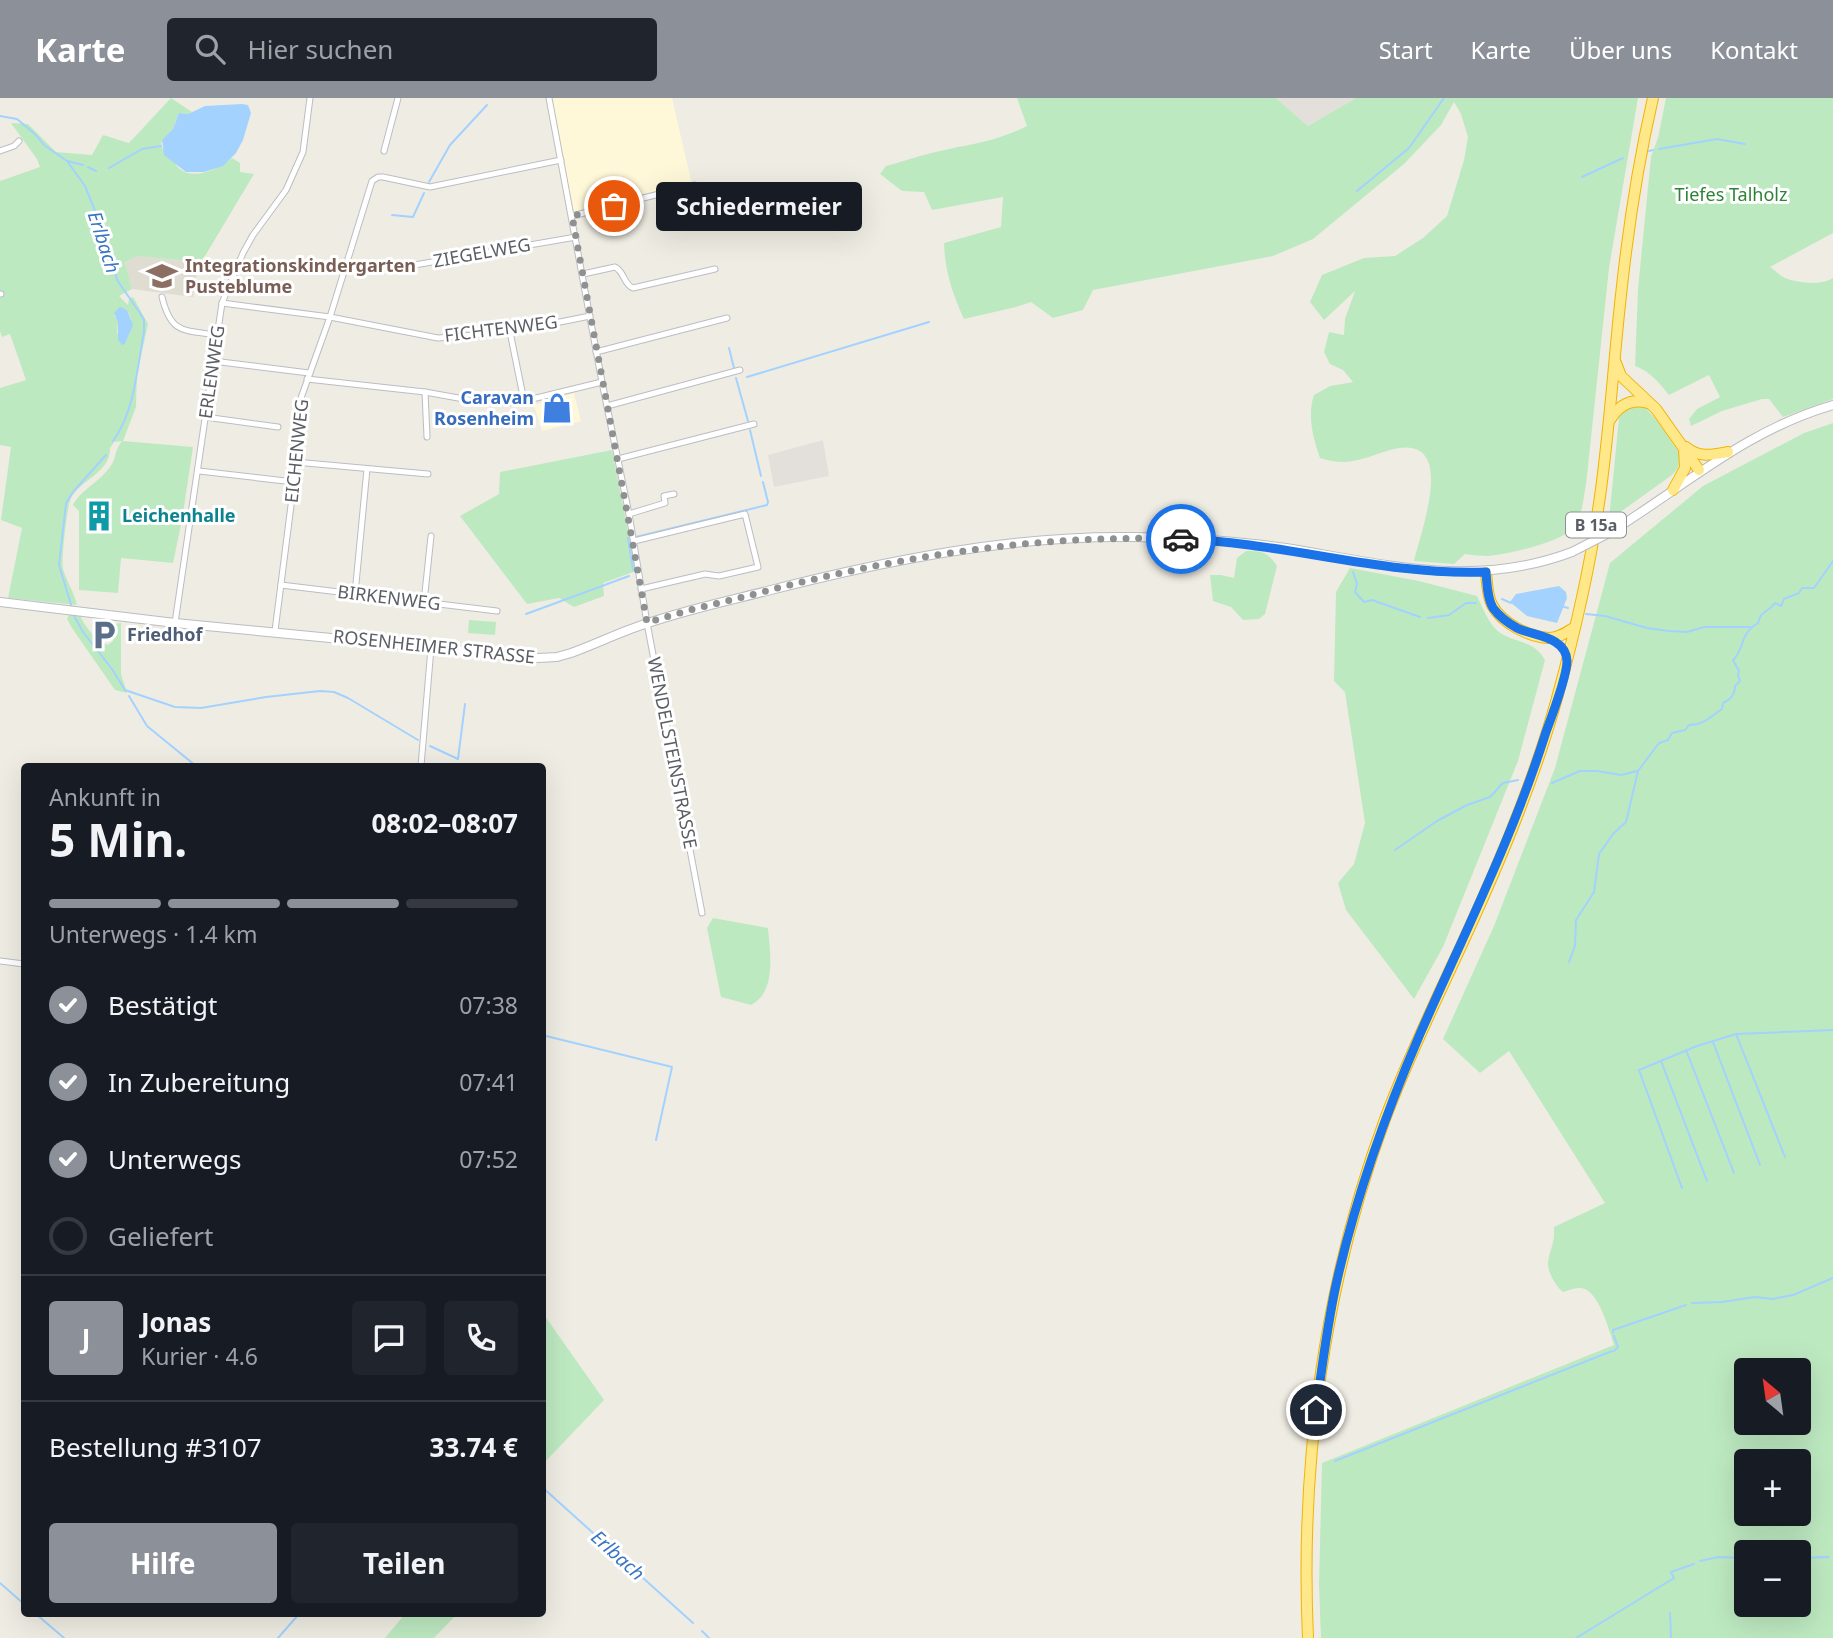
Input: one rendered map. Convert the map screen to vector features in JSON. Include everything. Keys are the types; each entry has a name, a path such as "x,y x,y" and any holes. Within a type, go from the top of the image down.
{"highway":[{"name":"B 15a","path":"1308,1638 1307,1515 1313,1435 1336,1285 1355,1212 1385,1119 1511,833 1557,701 1598,511 1634,190 1653,98"},
{"path":"1615,358 1626,382 1651,404 1683,445 1699,471"},
{"path":"1608,422 1617,410 1630,402 1637,400 1651,404"},
{"path":"1683,445 1697,454 1728,452"},
{"path":"1673,490 1685,468 1683,445"},
{"path":"1486,572 1489,598 1505,621 1519,629 1550,638 1563,651 1567,661"},
{"path":"1550,638 1563,635 1575,627"}],"street":[{"name":"ERLENWEG","path":"175,623 222,303 243,253 285,190 303,152 310,98"},
{"path":"384,151 398,98"},
{"name":"WENDELSTEINSTRASSE","path":"549,98 702,913"},
{"path":"0,151 19,141"},
{"name":"EICHENWEG","path":"275,631 294,482 301,398 330,317 372,181 378,177 430,187 561,160"},
{"path":"572,216 695,184"},
{"name":"ZIEGELWEG","path":"346,266 373,269 402,267 576,237"},
{"path":"583,274 615,267 619,269 628,286 633,288 715,269"},
{"path":"162,297 170,323 179,330 217,335"},
{"name":"FICHTENWEG","path":"222,303 330,317 438,338 510,332 590,316"},
{"path":"596,352 727,318"},
{"path":"510,332 524,401"},
{"path":"213,361 475,401 507,403 602,382"},
{"path":"607,406 740,370"},
{"path":"425,392 427,437"},
{"name":"ROSENHEIMER STRASSE","path":"0,602 175,623 538,658 557,657 647,623 812,579 940,554 1057,540 1130,537 1246,543 1383,566 1447,573 1486,572 1520,567 1572,552 1609,533 1728,452 1780,424 1833,405"},
{"path":"205,417 278,427"},
{"path":"618,459 754,424"},
{"path":"295,462 428,474"},
{"path":"355,594 367,468"},
{"path":"199,471 294,482"},
{"path":"629,514 665,503 664,496 674,494"},
{"path":"634,541 745,514 758,567 719,576 705,574 641,589"},
{"path":"424,602 431,536"},
{"name":"BIRKENWEG","path":"281,585 497,611"},
{"path":"421,763 431,648"},
{"path":"0,961 21,964"}],"shaded area":[{"path":"549,98 672,98 692,185 572,216"},
{"path":"1276,98 1356,98 1308,126"},
{"name":"Integrationskindergarten Pusteblume","path":"137,256 199,262 193,297 132,289 125,262"},
{"path":"574,393 581,421 542,431 534,405"},
{"path":"823,440 829,476 774,487 768,455"}],"green space":[{"path":"171,98 192,112 179,113 173,129 161,143 179,168 193,174 200,173 221,166 232,158 240,163 240,172 254,174 199,262 137,256 125,262 132,289 119,296 128,305 129,299 133,297 148,324 137,374 136,407 123,441 193,447 173,563 121,558 118,593 79,590 79,511 73,505 109,469 122,441 114,442 106,463 75,492 69,503 63,569 77,605 8,598 22,528 1,520 11,447 0,445 0,388 26,380 10,334 2,337 0,331 0,181 40,167 11,123 28,124 56,152 92,155 103,135 129,143","holes":["126,309 131,326 125,344 117,333 118,322 114,315"]},
{"path":"1017,98 1276,98 1308,126 1356,98 1638,98 1609,268 1586,485 1581,512 1574,527 1568,533 1547,543 1507,553 1487,556 1465,554 1454,564 1414,561 1431,485 1430,467 1423,454 1409,448 1387,451 1354,461 1338,462 1320,458 1315,443 1311,418 1314,395 1330,386 1353,382 1343,370 1330,364 1324,352 1329,332 1344,335 1345,319 1355,291 1324,320 1310,302 1322,275 1364,258 1395,256 1423,238 1447,216 1468,137 1454,102 1441,125 1404,164 1313,239 1273,256 1093,290 1083,310 1053,318 1031,302 964,319 950,282 944,243 1001,227 1003,197 932,210 924,192 902,191 880,174 886,166 1007,135 1027,126"},
{"name":"Tiefes Talholz","path":"1666,98 1833,98 1833,233 1770,267 1783,277 1796,281 1816,283 1833,278 1833,399 1783,417 1769,399 1762,399 1722,411 1691,426 1689,419 1697,409 1720,397 1709,375 1669,395 1650,374 1635,366 1638,289 1651,157 1658,138"},
{"path":"1644,406 1657,421 1680,454 1678,468 1609,520 1619,418 1625,409"},
{"path":"1833,423 1833,1638 1321,1638 1319,1585 1322,1463 1614,1345 1603,1314 1590,1293 1579,1288 1563,1292 1552,1278 1548,1266 1554,1227 1605,1203 1509,1051 1480,1073 1443,1039 1494,926 1555,768 1610,563 1703,486 1804,433"},
{"path":"612,450 636,571 603,583 604,596 574,607 559,598 527,604 460,516 499,494 500,472"},
{"path":"1246,551 1264,553 1277,566 1265,614 1259,619 1243,620 1231,607 1213,601 1210,575 1234,578 1237,558"},
{"path":"1350,568 1419,581 1477,596 1487,617 1498,631 1536,649 1545,660 1518,761 1443,947 1414,999 1346,910 1338,883 1354,864 1365,823 1345,692 1334,681 1336,592"},
{"path":"69,615 80,615 91,633 108,645 113,641 114,624 121,623 121,674 127,693 115,690 72,628 67,619"},
{"path":"469,620 496,622 495,635 468,633"},
{"path":"713,918 768,928 768,981 765,991 751,1005 721,997 707,928"},
{"path":"546,1318 604,1400 546,1461"},
{"path":"402,1617 454,1617 434,1638 385,1638"}],"water":[{"path":"248,105 251,113 243,140 236,153 223,166 204,172 186,172 164,155 162,140 173,129 179,113 188,114 205,106"},
{"path":"120,307 127,310 133,325 125,344 122,345 118,340 118,323 114,313"},
{"path":"1559,586 1566,592 1567,598 1557,623 1527,616 1510,602 1516,594"}],"waterway":[{"path":"1357,191 1409,148 1444,98"},
{"path":"429,182 450,145 487,105"},
{"name":"Erlbach","path":"0,116 17,119 44,145 67,161 85,186 109,245 117,280 144,320 131,403 113,441"},
{"path":"1659,149 1717,139 1745,144"},
{"path":"109,168 142,149 161,146"},
{"path":"1649,151 1653,150"},
{"path":"1582,177 1623,158"},
{"path":"67,161 83,165"},
{"path":"88,167 96,171"},
{"path":"392,215 413,217 424,193"},
{"path":"747,377 929,322"},
{"path":"729,348 734,368"},
{"path":"736,378 748,421"},
{"path":"750,430 761,476"},
{"name":"Erlbach","path":"72,608 59,565 66,503 106,455"},
{"path":"636,537 767,505 763,482"},
{"path":"628,538 633,570"},
{"path":"1569,962 1575,946 1576,920 1594,892 1599,854 1613,834 1626,822 1638,771 1659,743 1668,740 1672,733 1703,722 1722,709 1723,703 1732,696 1740,681 1739,671 1733,660 1748,632 1775,603 1781,606 1784,599 1799,593 1802,588 1814,588 1833,561"},
{"path":"1353,572 1357,584 1355,592 1364,602 1372,600 1420,617"},
{"path":"526,614 629,576"},
{"path":"1502,599 1511,603"},
{"path":"1428,618 1449,615 1466,603 1476,603"},
{"path":"1561,606 1568,608"},
{"path":"73,614 125,690 175,707 201,708 266,697 334,692 418,740"},
{"path":"1586,614 1669,631 1687,632 1704,627 1750,627"},
{"name":"Erlbach","path":"129,696 147,726 192,763"},
{"path":"430,746 458,759 465,704"},
{"path":"1552,783 1580,771 1621,775 1637,771"},
{"path":"1395,850 1437,821 1467,805 1490,797 1503,783 1518,780"},
{"path":"1682,1188 1639,1070 1697,1046 1736,1034 1833,1030"},
{"path":"1736,1034 1785,1157"},
{"path":"546,1036 672,1067 656,1140"},
{"path":"1713,1042 1760,1165"},
{"path":"1686,1050 1734,1173"},
{"path":"1661,1061 1707,1181"},
{"path":"1692,1303 1755,1297 1772,1299 1793,1295 1833,1278"},
{"path":"1613,1333 1613,1330 1686,1305"},
{"path":"1614,1336 1618,1347 1614,1351"},
{"path":"1335,1461 1612,1351"},
{"name":"Erlbach","path":"546,1491 693,1623"},
{"path":"1700,1561 1718,1557 1734,1558"},
{"path":"1811,1558 1829,1557"},
{"path":"1576,1638 1674,1578 1671,1572 1694,1564"},
{"path":"0,1583 21,1601"},
{"path":"1670,1613 1671,1638"},
{"path":"40,1617 64,1638"},
{"path":"278,1638 296,1617"},
{"name":"Erlbach","path":"702,1631 709,1638"}],"way so far":[{"path":"614,206 572,216 647,623 812,579 940,554 1074,538 1181,539"}],"place":[{"name":"Schiedermeier","path":"614,206"},
{"name":"Integrationskindergarten Pusteblume","path":"162,276"},
{"name":"Caravan Rosenheim","path":"557,408"},
{"name":"Leichenhalle","path":"99,516"},
{"name":"Friedhof","path":"104,635"}],"route":[{"path":"1181,539 1246,543 1383,566 1447,573 1486,572 1489,598 1505,621 1519,629 1550,638 1563,651 1567,661 1557,701 1511,833 1419,1036 1385,1119 1355,1212 1336,1285 1316,1410"}]}
